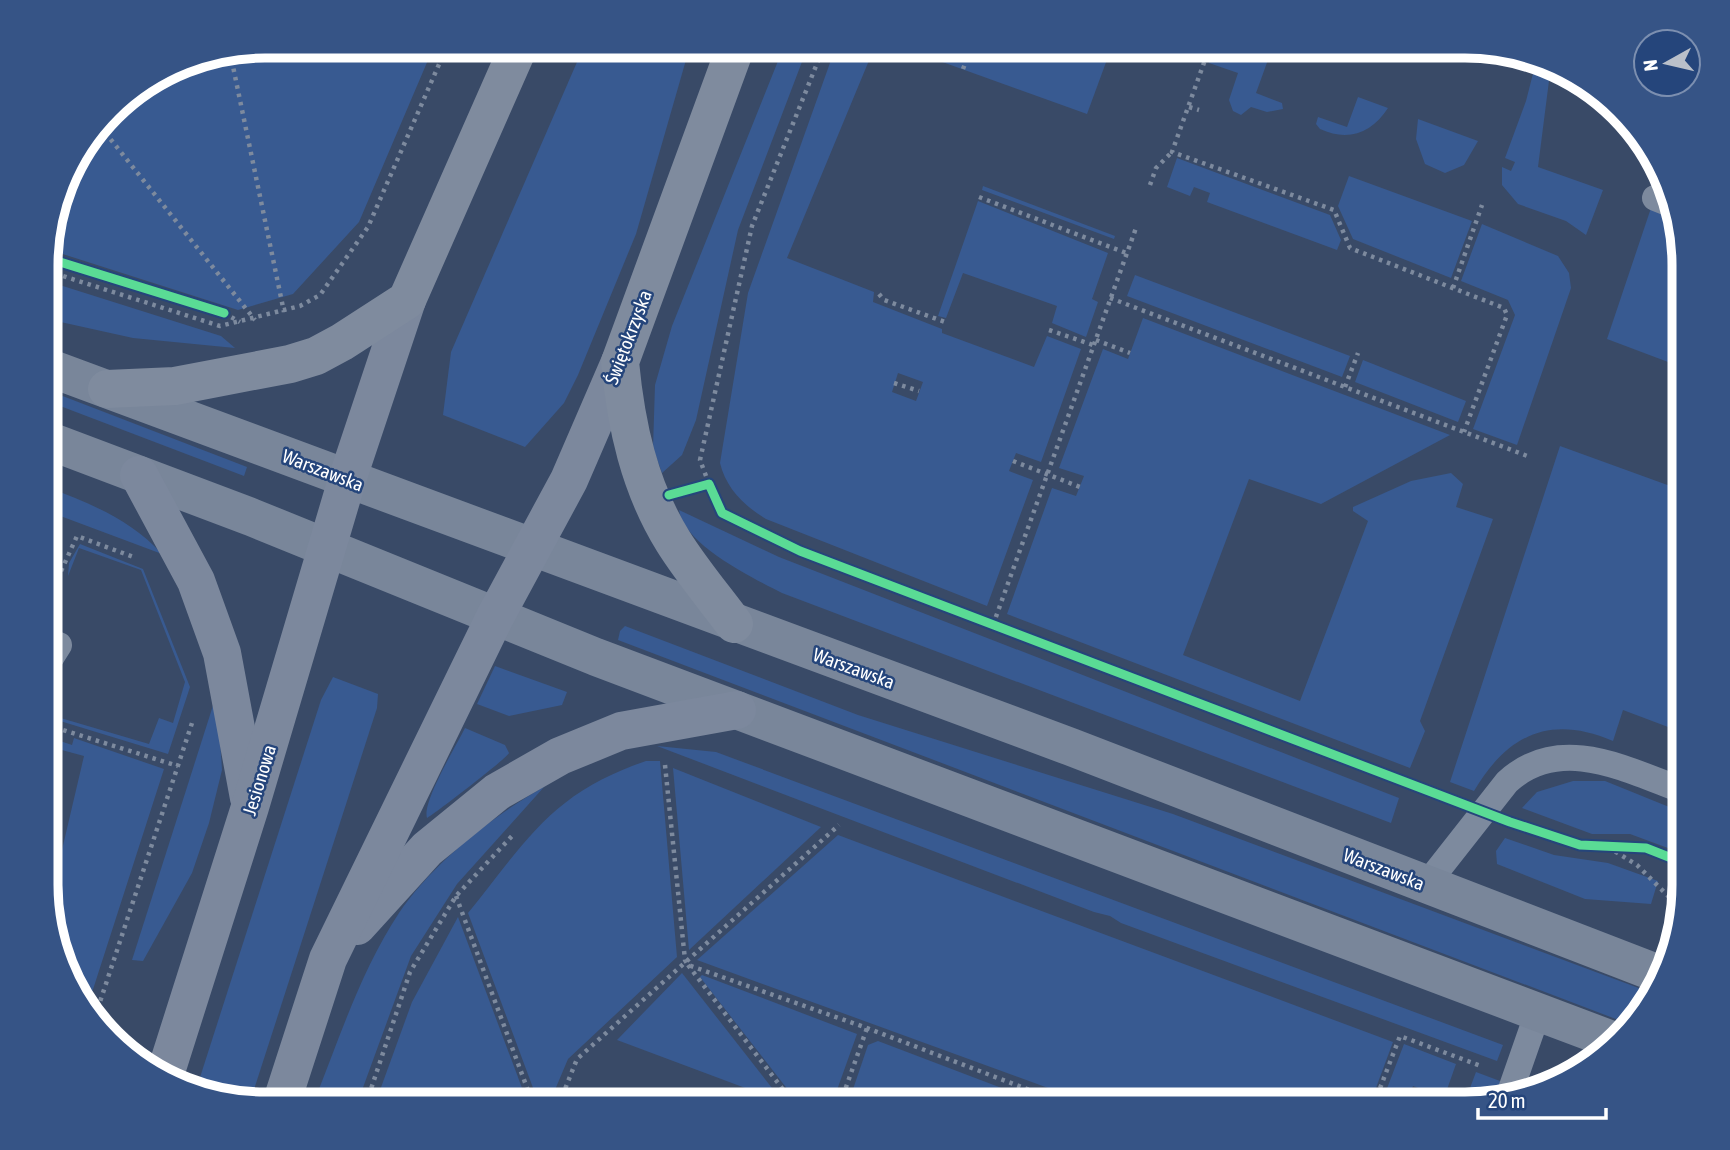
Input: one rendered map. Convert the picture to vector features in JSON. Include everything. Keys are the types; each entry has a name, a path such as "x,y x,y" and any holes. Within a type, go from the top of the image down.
{"highway":[{"path":"107,389 175,386 290,364 316,356 342,342 407,300 514,58"},
{"name":"Świętokrzyska","path":"620,362 732,58"},
{"path":"620,362 625,414 647,487 673,541 734,624"}],"main road":[{"path":"347,480 407,300"},
{"name":"Świętokrzyska","path":"495,617 569,480 620,362"},
{"name":"Warszawska","path":"58,371 1071,747 1653,972"},
{"path":"58,444 737,710 1605,1038"},
{"path":"139,475 196,581 222,653 250,807"},
{"name":"Jesionowa","path":"167,1068 250,807 347,480"},
{"path":"285,1092 328,959 495,617"},
{"path":"328,959 427,849 497,792 560,756 621,731 737,710"}],"lane":[{"path":"1426,885 1507,782 1520,770 1537,762 1575,756 1610,764 1672,787"},
{"path":"1512,1087 1538,1012"}],"path":[{"path":"58,274 220,326 284,312 320,295 368,227 442,58"},
{"path":"709,484 700,460 752,226 819,58"},
{"path":"963,69 967,58"},
{"path":"1150,185 1156,168 1172,152 1206,58"},
{"path":"232,61 284,312"},
{"path":"1189,107 1199,110"},
{"path":"105,133 254,320"},
{"path":"1172,152 1334,210 1350,248 1504,308 1507,315 1464,432"},
{"path":"979,197 1126,253"},
{"path":"1453,288 1482,205"},
{"path":"993,625 1136,228"},
{"path":"879,294 884,300 945,322"},
{"path":"1110,298 1530,457"},
{"path":"211,309 240,323"},
{"path":"1049,330 1130,353"},
{"path":"1345,387 1358,353"},
{"path":"894,383 919,391"},
{"path":"1013,461 1080,487"},
{"path":"58,578 77,536 142,559"},
{"path":"98,1007 193,719"},
{"path":"58,728 178,766"},
{"path":"664,757 686,962 784,1092"},
{"path":"564,1092 577,1059 839,825"},
{"path":"370,1092 410,972 456,896 518,830"},
{"path":"1608,848 1633,848"},
{"path":"1608,848 1637,865 1672,900"},
{"path":"456,896 529,1092"},
{"path":"686,962 1035,1092"},
{"path":"844,1092 867,1028"},
{"path":"1379,1092 1400,1035 1511,1087"}],"shaded area":[{"path":"265,58 429,58 359,222 293,294 238,310 59,253 65,211 73,185 85,161 109,128 128,109 161,85 185,73 224,62"},
{"path":"579,58 687,58 636,234 578,375 564,403 525,447 443,415 451,352"},
{"path":"779,58 803,58 738,230 696,420 682,455 662,473 653,448 655,385 672,326"},
{"path":"832,58 870,58 787,258 874,292 873,302 942,329 942,333 1034,367 1047,336 1081,349 1041,462 1016,453 1009,471 1033,480 987,606 766,519 743,502 731,488 720,463 748,293","holes":["898,373 923,382 916,401 892,392"]},
{"path":"931,58 1108,58 1087,114"},
{"path":"1211,58 1269,58 1256,93 1282,103 1283,109 1267,112 1251,107 1241,115 1233,111 1229,100 1238,73 1209,63"},
{"path":"1534,70 1550,75 1538,167 1603,190 1586,235 1566,221 1518,204 1502,185 1502,167 1511,171 1515,162 1505,158 1526,101"},
{"path":"1358,97 1388,108 1375,124 1350,135 1330,133 1316,124 1318,117 1347,127"},
{"path":"1418,119 1478,141 1464,165 1445,173 1425,164 1416,139"},
{"path":"1177,158 1330,215 1341,240 1337,250 1207,202 1210,193 1194,187 1190,196 1167,187"},
{"path":"1349,176 1472,221 1451,278 1353,239 1338,206"},
{"path":"983,186 1115,236 1114,239 982,190"},
{"path":"1661,197 1672,251 1672,363 1607,339 1651,208"},
{"path":"978,201 1108,253 1092,299 1098,302 1086,337 1052,323 1057,306 963,273 946,318 938,316"},
{"path":"1482,224 1558,256 1569,273 1571,288 1517,445 1473,429 1515,315 1508,300 1461,281"},
{"path":"1135,275 1350,356 1342,377 1127,296"},
{"path":"58,284 221,336 235,348 133,338 58,321"},
{"path":"1143,318 1450,435 1321,504 1249,479 1183,655 1300,701 1368,521 1353,511 1353,507 1411,481 1451,473 1463,484 1456,507 1493,519 1420,721 1425,731 1410,768 1007,614 1052,488 1076,496 1084,476 1059,468 1103,349 1128,359"},
{"path":"1363,360 1466,401 1458,422 1355,382"},
{"path":"58,394 247,467 244,476 58,405"},
{"path":"1560,446 1672,487 1672,728 1623,710 1613,741 1590,733 1550,730 1516,743 1487,772 1474,791 1450,782"},
{"path":"58,491 94,506 123,522 162,554 58,515"},
{"path":"679,510 779,557 1399,798 1391,823 782,593 706,548 693,536"},
{"path":"80,544 143,569 190,687 168,754 58,720 58,717 149,744 159,718 173,723 185,682 141,570 79,548 68,576 69,563"},
{"path":"625,626 858,715 1173,814 1643,990 1622,1021 618,640 620,631"},
{"path":"495,666 567,692 562,705 509,716 477,704"},
{"path":"333,677 378,694 377,708 253,1091 211,1085 199,1081 321,700"},
{"path":"217,693 222,770 209,823 192,873 143,961 132,960"},
{"path":"465,728 505,745 509,753 427,818 434,787"},
{"path":"58,734 61,735 60,741 72,745 74,738 164,769 91,997 73,965 65,939 58,885 58,867 84,756 58,749"},
{"path":"657,746 716,752 1503,1045 1497,1061 1121,923 1110,916"},
{"path":"646,761 660,761 677,957 568,1059 554,1092 535,1092 468,913 526,840 552,814 574,796 614,774"},
{"path":"673,768 821,827 689,950"},
{"path":"1573,781 1605,781 1672,808 1672,850 1630,834 1592,834 1522,808 1537,792"},
{"path":"544,787 457,884 411,956 361,1092 318,1092 362,982 399,913 428,877 464,842"},
{"path":"838,835 1393,1042 1374,1092 1059,1092 697,960"},
{"path":"1505,838 1554,855 1608,863 1658,881 1651,904 1585,899 1497,864 1496,851"},
{"path":"458,917 524,1092 379,1092 412,1002"},
{"path":"682,973 775,1092 756,1092 617,1040"},
{"path":"702,975 857,1034 836,1092 790,1092 700,977"},
{"path":"878,1041 1012,1092 852,1092 868,1045"},
{"path":"1404,1044 1456,1064 1446,1092 1428,1092 1413,1086 1411,1092 1386,1092"},
{"path":"1476,1072 1508,1084 1506,1088 1468,1092"}],"cycle path":[{"path":"58,261 224,313"},
{"path":"669,495 709,484 722,513 800,551 1510,822 1580,845 1646,848 1672,858"}]}
